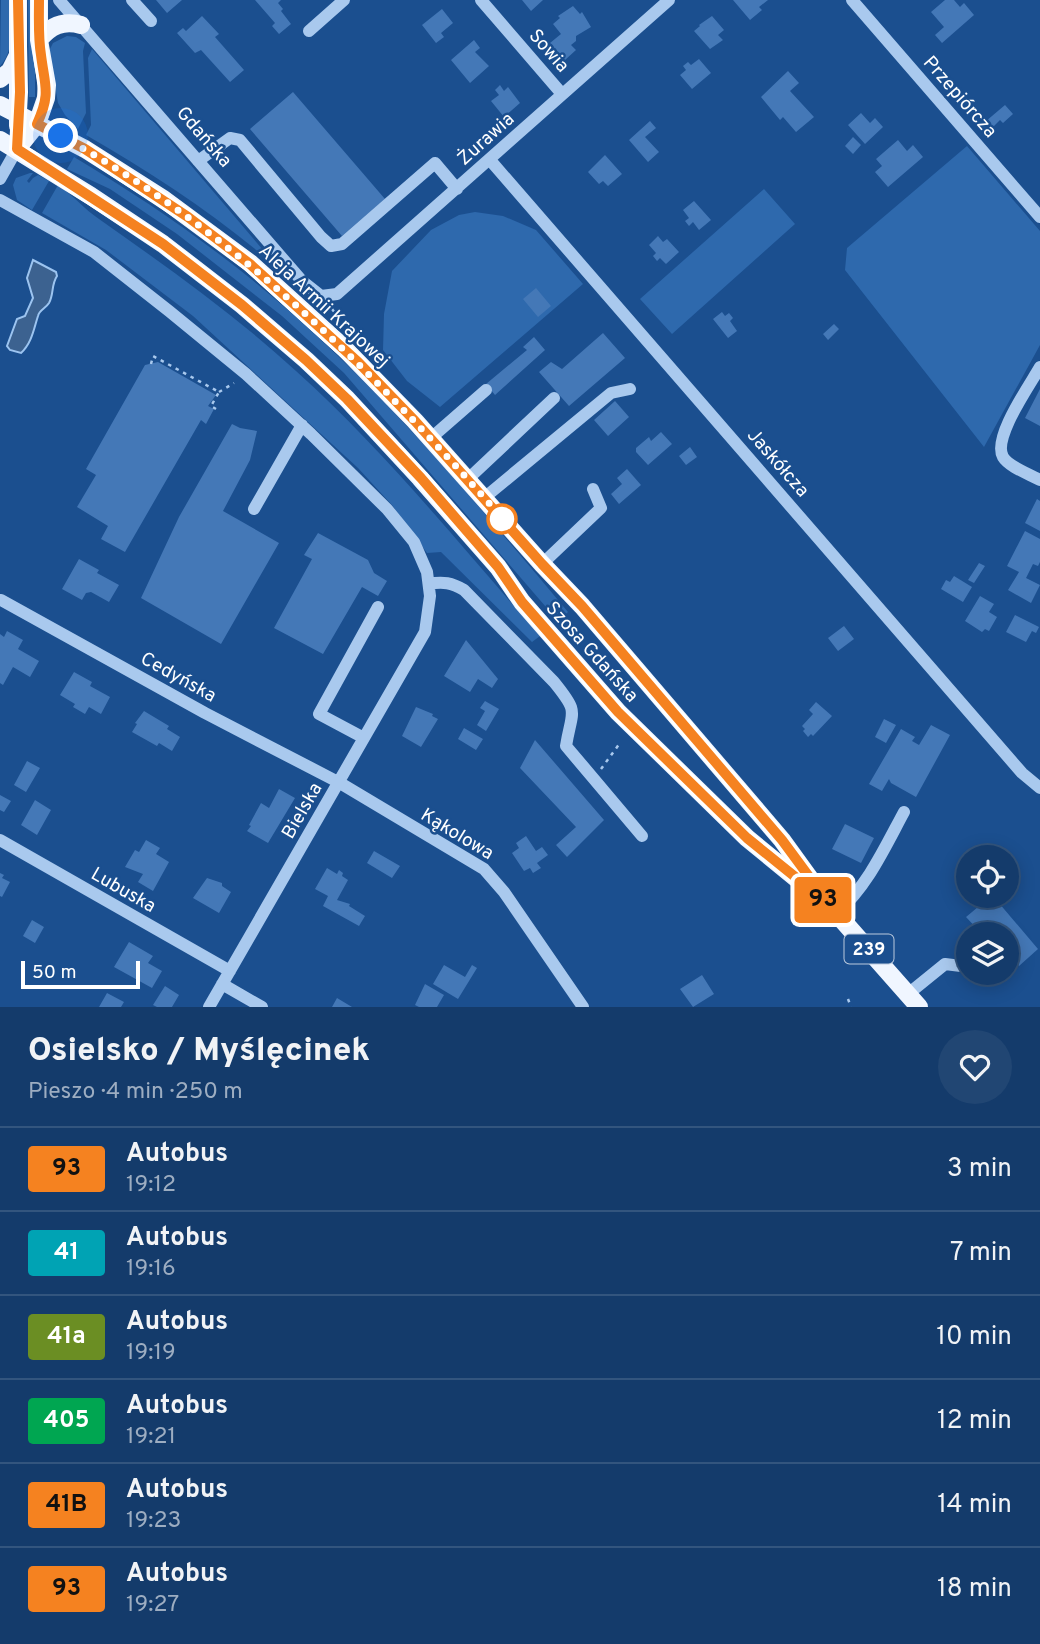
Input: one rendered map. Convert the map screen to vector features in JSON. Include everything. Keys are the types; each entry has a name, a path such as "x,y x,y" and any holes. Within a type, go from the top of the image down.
{"main road":[{"path":"17,149 20,52 18,0"},
{"path":"17,149 37,124 44,108 47,90 39,40 38,0"},
{"path":"39,40 58,24 81,25"},
{"path":"0,79 10,71 20,52"},
{"name":"Aleja Armii Krajowej","path":"0,106 85,149 137,181 250,264 353,358 431,438 515,534"},
{"name":"239","path":"0,140 17,149"},
{"name":"Szosa Gdańska","path":"17,149 163,244 275,332 347,399 421,478 490,558 522,602 634,728 761,851 833,909"},
{"name":"Szosa Gdańska","path":"515,534 582,606 774,830 833,909 913,1001"}],"street":[{"name":"Gdańska","path":"60,0 302,281 321,296"},
{"path":"132,0 151,21"},
{"path":"309,31 344,0"},
{"name":"Sowia","path":"481,0 562,94"},
{"name":"Żurawia","path":"321,296 337,294 669,0"},
{"name":"Przepiórcza","path":"852,0 1040,217"},
{"path":"198,161 230,138 240,140 331,246 342,244 435,163 457,189"},
{"path":"0,179 17,149"},
{"name":"Jaskółcza","path":"490,160 1022,773 1040,788"},
{"path":"0,200 94,252 246,374 387,509 405,530 422,557 429,584 453,583 464,590 566,697 574,717 566,746 642,836"},
{"path":"1040,367 1006,427 999,449 1004,459 1040,480"},
{"path":"484,498 611,393 630,389"},
{"path":"431,438 486,390"},
{"path":"468,479 554,398"},
{"path":"254,509 302,425"},
{"path":"542,564 601,508 593,489"},
{"name":"Bielska","path":"209,1007 425,632 429,584"},
{"name":"Cedyńska","path":"1,600 340,783"},
{"path":"364,738 319,714 378,607"},
{"name":"Kąkolowa","path":"340,783 484,869 495,879 583,1007"},
{"path":"833,909 856,896 871,875 904,812"},
{"name":"Lubuska","path":"0,841 230,971"},
{"path":"913,1001 946,964 956,965"},
{"path":"222,984 262,1007"}],"path":[{"path":"152,363 153,356 219,392"},
{"path":"216,409 211,406 219,392 238,380"},
{"path":"593,778 620,743"},
{"path":"848,999 851,1007"}],"shaded area":[{"path":"1,0 9,0 11,34 8,51 0,66"},
{"path":"28,0 35,0 35,97 29,97"},
{"path":"67,36 76,37 85,43 83,51 86,113 78,129 58,103 49,51 53,43"},
{"path":"92,49 263,250 266,258 179,193 86,135 91,125 88,58"},
{"path":"967,146 1040,231 1040,345 984,447 845,270 847,248"},
{"path":"74,157 211,248 307,327 368,385 427,448 568,612 558,621 344,373 282,316 177,234 110,189 67,169"},
{"path":"33,173 27,181 29,183 38,175 49,181 32,210 17,200 13,185 16,178"},
{"path":"58,185 273,350 329,402 422,500 540,636 532,642 441,552 427,553 392,505 358,468 193,316 106,250 42,213"},
{"path":"764,189 795,224 672,334 640,299"},
{"path":"475,212 503,216 536,230 583,284 440,407 407,381 383,350 384,314 392,271 431,230 459,215"},
{"path":"33,260 56,272 57,276 49,303 39,314 30,340 21,353 10,350 7,346 17,319 25,316 33,298 27,278"}],"building":[{"path":"156,0 182,0 167,13"},
{"path":"255,0 281,0 278,3 283,9 281,11 291,24 279,34 272,26 275,23"},
{"path":"522,0 543,0 531,11"},
{"path":"733,0 768,0 759,7 762,10 750,20"},
{"path":"945,0 954,0 960,7 964,3 974,15 942,43 935,35 944,27 931,12"},
{"path":"573,6 580,14 582,12 591,27 576,36 576,41 571,45 576,50 565,60 550,43 561,34 553,24 560,18 558,16"},
{"path":"442,9 453,23 441,33 444,37 436,43 422,25"},
{"path":"202,16 219,34 215,37 244,70 230,82 201,50 195,53 177,33 183,28 186,31"},
{"path":"712,16 724,30 718,35 723,40 710,49 694,31"},
{"path":"474,40 480,48 475,52 489,66 470,83 451,60"},
{"path":"699,59 711,73 692,89 680,75 686,70 683,66 688,62 691,65"},
{"path":"788,71 799,83 790,91 814,117 796,132 783,117 780,120 761,97"},
{"path":"500,85 504,91 508,87 520,103 504,117 491,101 499,95 495,90"},
{"path":"293,92 385,199 342,236 250,129"},
{"path":"1005,105 1013,114 1003,123 1000,120 987,136 979,127"},
{"path":"861,113 870,123 875,118 883,127 865,144 848,125"},
{"path":"650,121 656,128 645,137 659,152 648,162 629,140"},
{"path":"853,137 861,145 853,154 845,146"},
{"path":"898,140 907,151 913,145 923,157 888,187 875,172 882,166 876,159"},
{"path":"605,155 622,174 608,186 603,181 599,184 588,172"},
{"path":"694,201 711,220 699,230 693,222 689,226 685,221 689,218 683,210"},
{"path":"658,236 663,242 667,239 679,252 666,264 660,258 657,261 653,256 656,253 649,245"},
{"path":"536,288 551,306 538,317 523,299"},
{"path":"722,312 725,316 729,313 733,318 730,321 737,331 728,338 713,319"},
{"path":"834,324 839,329 828,340 823,334"},
{"path":"603,333 625,358 569,406 539,372 551,362 562,369"},
{"path":"534,337 545,350 495,395 486,384 527,350 523,347"},
{"path":"158,362 216,395 208,406 214,409 206,424 201,420 125,552 101,539 108,526 77,507 96,475 86,469 145,365"},
{"path":"1040,389 1040,426 1025,418"},
{"path":"615,401 629,417 608,436 594,420"},
{"path":"232,424 257,431 250,460 223,511 279,543 221,644 141,598 179,517"},
{"path":"661,432 672,444 648,465 636,452 636,448 649,437 651,441"},
{"path":"690,447 697,457 686,465 679,456"},
{"path":"627,469 641,485 619,504 611,494 622,484 617,478"},
{"path":"1037,499 1040,501 1040,531 1025,523"},
{"path":"1025,531 1040,539 1040,562 1038,566 1033,564 1026,578 1040,585 1031,603 1008,590 1019,572 1007,566"},
{"path":"318,533 368,560 374,573 387,581 378,596 362,587 323,654 274,628 312,559 304,555"},
{"path":"79,559 119,585 109,602 91,592 86,593 82,600 62,589"},
{"path":"979,563 985,566 974,583 968,580"},
{"path":"954,576 972,587 963,602 941,589 946,580 950,582"},
{"path":"980,596 994,604 989,612 997,617 989,631 985,629 982,632 965,621"},
{"path":"1015,615 1039,627 1036,633 1032,631 1026,642 1006,632"},
{"path":"844,626 854,639 838,651 828,638"},
{"path":"7,631 23,640 18,649 39,661 30,677 13,667 3,685 0,683 0,634 4,637"},
{"path":"466,640 498,679 492,688 478,679 470,692 444,676"},
{"path":"74,672 92,682 90,686 110,697 101,714 89,707 85,714 60,695"},
{"path":"485,701 499,709 486,731 477,725 485,711 480,708"},
{"path":"816,702 832,716 813,736 811,734 808,737 802,726 813,714 809,710"},
{"path":"416,707 438,719 421,747 402,736"},
{"path":"144,711 169,726 167,729 180,737 172,751 132,732"},
{"path":"884,719 896,725 886,743 875,737"},
{"path":"931,725 950,735 916,797 891,783 889,779 882,791 869,784 901,729 915,737 912,741 919,745"},
{"path":"464,728 483,739 476,750 458,739"},
{"path":"535,740 604,820 567,857 556,845 576,827 520,768"},
{"path":"27,761 40,768 26,792 14,785"},
{"path":"279,789 295,798 268,843 247,831 261,803 269,808"},
{"path":"0,795 11,801 4,812 0,810"},
{"path":"35,800 51,810 37,835 21,825"},
{"path":"845,824 874,838 861,863 832,849"},
{"path":"526,836 536,851 542,847 548,855 537,863 541,868 533,873 530,868 524,871 512,853 519,848 516,843"},
{"path":"146,840 160,848 156,854 169,862 153,891 138,882 143,874 125,867 135,850 139,852"},
{"path":"374,851 400,866 392,878 367,863"},
{"path":"327,868 337,874 339,870 348,880 337,900 350,904 349,906 365,916 359,926 323,906 328,896 315,889"},
{"path":"0,873 4,875 2,878 10,882 2,897 0,896"},
{"path":"207,878 222,883 222,886 231,892 219,913 193,898"},
{"path":"977,908 1003,908 1015,922 971,922 966,917"},
{"path":"32,920 44,927 35,943 23,936"},
{"path":"1019,927 1038,949 1019,966"},
{"path":"129,942 153,956 148,963 162,971 152,988 114,967"},
{"path":"444,965 465,977 472,965 477,968 458,999 433,984"},
{"path":"702,975 714,994 693,1007 680,989"},
{"path":"425,984 444,995 437,1007 415,1005"},
{"path":"165,986 179,995 172,1007 153,1005"},
{"path":"107,993 124,1002 121,1007 99,1007"},
{"path":"337,998 352,1007 332,1007"}],"bus line":[{"name":"93","path":"18,0 20,92 17,149 163,244 242,305 306,360 347,399 421,478 498,567 522,602 618,712 747,838 830,905 782,840 582,606 358,362 250,264 188,217 137,181 37,124 44,108 47,90 40,51 39,0"}],"route":[{"path":"61,136 137,181 250,264 344,348 415,421 504,520 502,519"}]}
